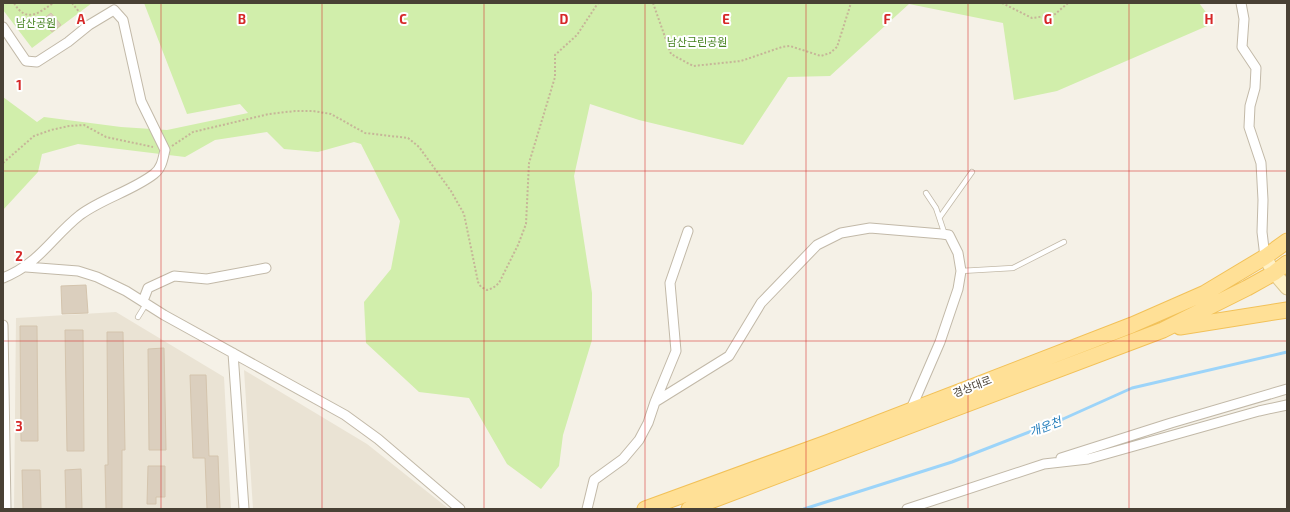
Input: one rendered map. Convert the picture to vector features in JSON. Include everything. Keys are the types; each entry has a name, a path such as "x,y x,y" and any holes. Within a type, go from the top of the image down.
{"main road":[{"name":"경상대로","path":"646,509 829,442 1152,316 1205,293 1265,257 1287,241"},
{"path":"1265,257 1274,273 1287,288"},
{"name":"경상대로","path":"690,509 714,505 1163,330 1274,273 1287,263"},
{"path":"1163,330 1287,310"}],"street":[{"path":"1241,3 1244,19 1242,47 1256,68 1255,88 1250,106 1250,127 1261,162 1263,200 1262,232 1265,257"},
{"path":"3,27 26,61 37,62 114,10 123,20 141,101 165,150 161,165 156,173 123,192 100,202 79,216 26,267 3,278"},
{"path":"655,402 729,356 761,303 817,245 841,233 870,228 946,234 949,235 956,247 961,271 958,289 911,409"},
{"path":"587,509 594,480 624,459 639,440 648,423 676,351 670,283 688,231"},
{"path":"26,267 78,271 120,288 144,303 345,415 378,439 460,509"},
{"path":"144,303 148,288 174,276 206,279 266,268"},
{"path":"3,324 6,509"},
{"path":"233,353 244,509"},
{"path":"907,509 1171,422 1287,390"},
{"path":"1044,464 1088,459 1259,411 1287,405"},
{"path":"705,487 714,505"}],"lane":[{"path":"940,217 972,172"},
{"path":"926,193 932,199 946,234"},
{"path":"961,271 1013,268 1064,242"},
{"path":"138,317 144,303"}],"path":[{"path":"14,3 17,9 30,15 37,15 53,3"},
{"path":"72,3 90,25"},
{"path":"3,162 34,136 69,126 84,125 106,137 165,150 193,132 269,114 295,111 313,111 331,114 365,133 408,138 419,147 446,184 464,214 478,282 481,287 487,290 493,288 499,283 518,245 526,224 530,163 555,77 555,55 577,35 598,3"},
{"path":"653,3 671,54 693,66 741,61 782,47 790,46 821,56 830,53 837,47 852,3"},
{"path":"1002,3 1032,18 1054,15 1068,3"}],"shaded area":[{"path":"116,312 224,377 231,509 14,509 16,318"},
{"path":"244,370 367,444 449,509 253,509"}],"green space":[{"name":"남산공원","path":"3,3 92,3 32,48 3,10"},
{"name":"남산근린공원","path":"144,3 1199,3 1214,23 1057,91 1014,100 1003,23 909,4 830,76 788,77 743,145 639,120 590,104 574,176 592,293 592,340 563,435 559,466 541,489 507,464 469,398 419,392 366,343 364,302 391,269 400,221 361,144 354,142 318,152 284,149 267,132 215,140 185,157 78,144 42,154 38,172 3,210 3,97 37,122 44,117 121,127 167,130 248,113 240,104 187,114"}],"building":[{"path":"51,13 61,25 52,32 42,20"},
{"path":"86,285 88,313 62,314 61,286"},
{"path":"20,326 37,326 38,441 21,441"},
{"path":"65,330 83,330 84,451 67,451"},
{"path":"107,332 123,332 125,450 122,450 122,509 106,509 105,465 108,465"},
{"path":"164,348 166,450 149,450 148,349"},
{"path":"190,375 206,375 209,456 218,456 220,509 207,509 205,458 193,458"},
{"path":"148,466 165,466 165,497 156,497 156,504 147,504"},
{"path":"81,469 82,509 66,509 65,470"},
{"path":"22,470 40,470 41,509 23,509"}],"waterway":[{"name":"개운천","path":"804,509 952,462 1063,419 1132,388 1287,352"}]}
